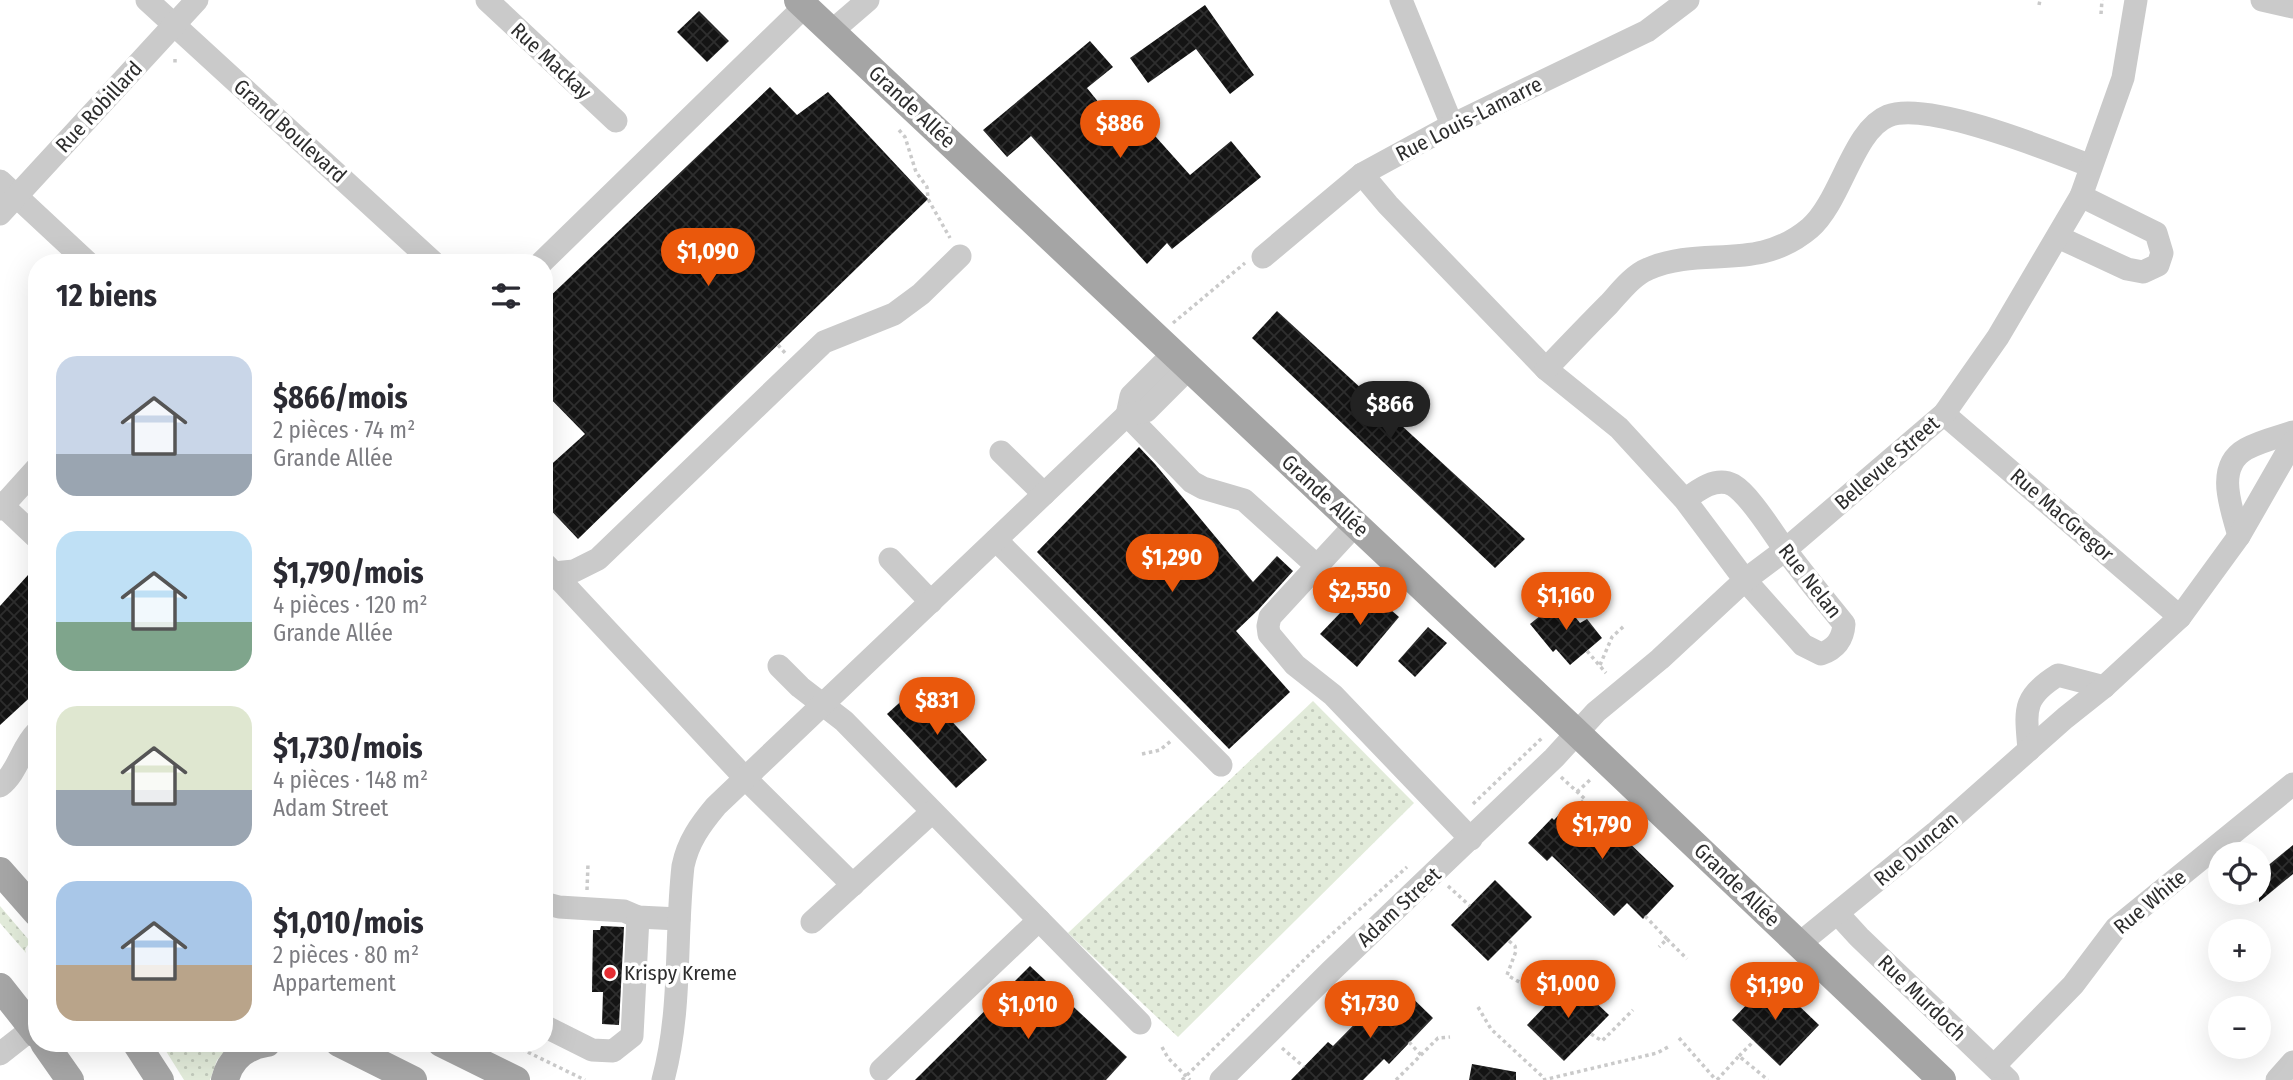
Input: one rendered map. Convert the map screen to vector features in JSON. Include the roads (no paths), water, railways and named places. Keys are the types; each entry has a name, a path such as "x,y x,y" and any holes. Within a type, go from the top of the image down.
{"main road":[{"name":"Grande Allée","path":"802,3 1942,1080"},
{"path":"0,871 28,903"},
{"path":"0,987 28,1020"},
{"path":"51,1052 70,1080"},
{"path":"142,1052 160,1080"},
{"path":"225,1080 231,1064 244,1052"},
{"path":"357,1052 413,1080"},
{"path":"459,1052 516,1080"}],"street":[{"name":"Grand Boulevard","path":"147,0 424,254"},
{"name":"Rue Robillard","path":"0,214 8,188 197,0"},
{"name":"Rue Mackay","path":"487,0 616,121"},
{"path":"832,31 868,0"},
{"path":"1401,0 1452,125"},
{"name":"Rue Louis-Lamarre","path":"1254,260 1362,174 1452,125 1620,45 1656,25 1688,0"},
{"name":"Bellevue Street","path":"1576,732 1745,580 1785,550 1944,414 1997,337 2081,196 2123,78 2136,0"},
{"path":"2262,0 2293,7"},
{"path":"550,254 802,3"},
{"path":"1546,369 1646,270 1670,261 1764,253 1811,227 1836,194 1870,128 1888,116 1910,112 1960,121 2091,166"},
{"name":"Rue Nelan","path":"1362,174 1388,205 1546,369 1619,428 1685,500 1745,580 1803,645 1821,654 1839,642 1844,624 1756,510 1734,486 1723,482 1711,484 1700,488 1685,500"},
{"path":"8,188 78,254"},
{"path":"2058,237 2127,269 2143,272 2158,265 2162,253 2161,242 2156,233 2081,196"},
{"path":"553,571 574,571 598,559 824,342 894,314 921,294 960,256"},
{"path":"663,1080 674,1028 682,866 698,827 716,806 1127,415 1146,411 1181,361"},
{"name":"Rue MacGregor","path":"1944,414 2180,617"},
{"path":"1127,415 1192,482 1244,500 1317,566"},
{"path":"2239,536 2227,488 2230,464 2244,450 2293,432"},
{"name":"Rue Duncan","path":"1799,944 1935,834 2180,617 2239,536 2293,442"},
{"path":"1001,452 1044,494"},
{"path":"28,478 1,506 28,530"},
{"path":"1356,525 1270,617 1269,634 1295,665 1333,695 1471,839"},
{"path":"996,540 1221,765"},
{"path":"890,559 931,602"},
{"path":"553,576 746,779 853,885"},
{"path":"779,666 850,728 1140,1023"},
{"path":"2029,750 2026,709 2041,686 2058,675 2104,687"},
{"name":"Adam Street","path":"1221,1080 1554,758 1576,732"},
{"path":"0,786 10,778 28,742"},
{"name":"Rue White","path":"2001,1073 2116,928 2293,784"},
{"path":"812,922 932,812"},
{"path":"553,905 624,911 638,917 679,919"},
{"name":"Rue Murdoch","path":"1838,914 2001,1073"},
{"path":"553,1030 592,1050 613,1051 632,1035 638,917"},
{"path":"881,1070 1039,920"},
{"path":"0,1054 28,1037"},
{"path":"2277,1080 2293,1062"}],"place":[{"name":"Krispy Kreme","path":"610,973"}]}
